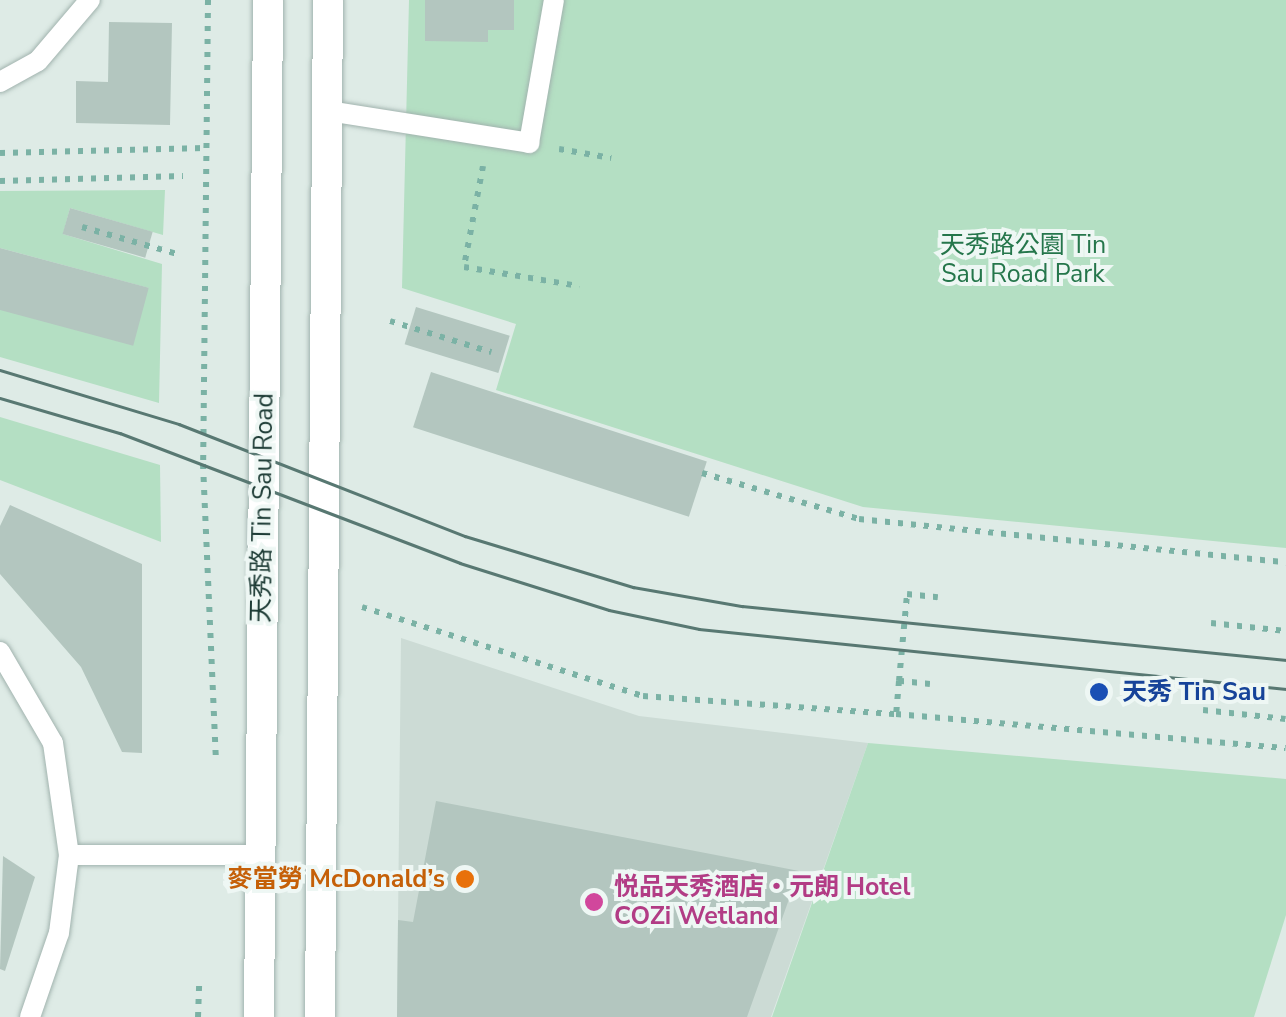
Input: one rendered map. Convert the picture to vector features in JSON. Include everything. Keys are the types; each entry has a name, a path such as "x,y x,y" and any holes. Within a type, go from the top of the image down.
{"street":[{"name":"天秀路 Tin Sau Road","path":"259,1017 268,0"},
{"path":"320,1017 328,0"}],"lane":[{"path":"0,82 66,36 90,0"},
{"path":"328,111 529,143 554,0"},
{"path":"0,652 53,743 69,855 59,934 30,1017"},
{"path":"69,855 260,855"}],"path":[{"path":"208,0 204,464 216,763"},
{"path":"489,136 464,266 579,286"},
{"path":"529,143 611,158"},
{"path":"0,153 205,148"},
{"path":"0,181 183,176"},
{"path":"82,228 181,255"},
{"path":"390,321 491,352"},
{"path":"702,473 859,519 1286,562"},
{"path":"896,714 906,594 938,597"},
{"path":"324,600 642,696 1286,748"},
{"path":"1211,623 1286,631"},
{"path":"899,681 930,684"},
{"path":"1203,710 1286,719"},
{"path":"198,984 198,1017"}],"shaded area":[{"path":"401,638 639,716 868,743 771,1017 397,1017"}],"green space":[{"name":"天秀路公園 Tin Sau Road Park","path":"409,0 1286,0 1286,548 863,507 496,390 516,324 402,288"},
{"path":"165,190 163,235 70,208 63,234 162,264 159,403 0,357 0,308 149,288 0,248 0,191"},
{"path":"0,417 160,465 161,542 0,480"},
{"path":"868,743 1286,779 1286,915 1254,1017 772,1017"}],"building":[{"path":"425,0 514,0 514,30 488,30 488,42 425,41"},
{"path":"109,22 172,23 170,125 76,123 76,81 108,82"},
{"path":"70,208 153,232 145,258 63,234"},
{"path":"0,248 149,288 133,346 0,310"},
{"path":"416,307 510,336 498,373 405,344"},
{"path":"431,372 707,462 689,517 413,427"},
{"path":"10,505 142,564 142,753 122,752 81,667 0,574 0,526"},
{"path":"436,801 799,871 747,1017 397,1017 398,920 413,922"},
{"path":"3,856 35,877 5,971 0,969"}],"tram line":[{"path":"0,370 179,424 465,536 633,587 742,606 1286,660"},
{"path":"0,398 120,433 460,563 609,610 699,629 1286,689"}],"place":[{"name":"天秀 Tin Sau","path":"1099,692"},
{"name":"麥當勞 McDonald’s","path":"465,879"},
{"name":"悦品天秀酒店‧元朗 Hotel COZi Wetland","path":"594,902"}]}
